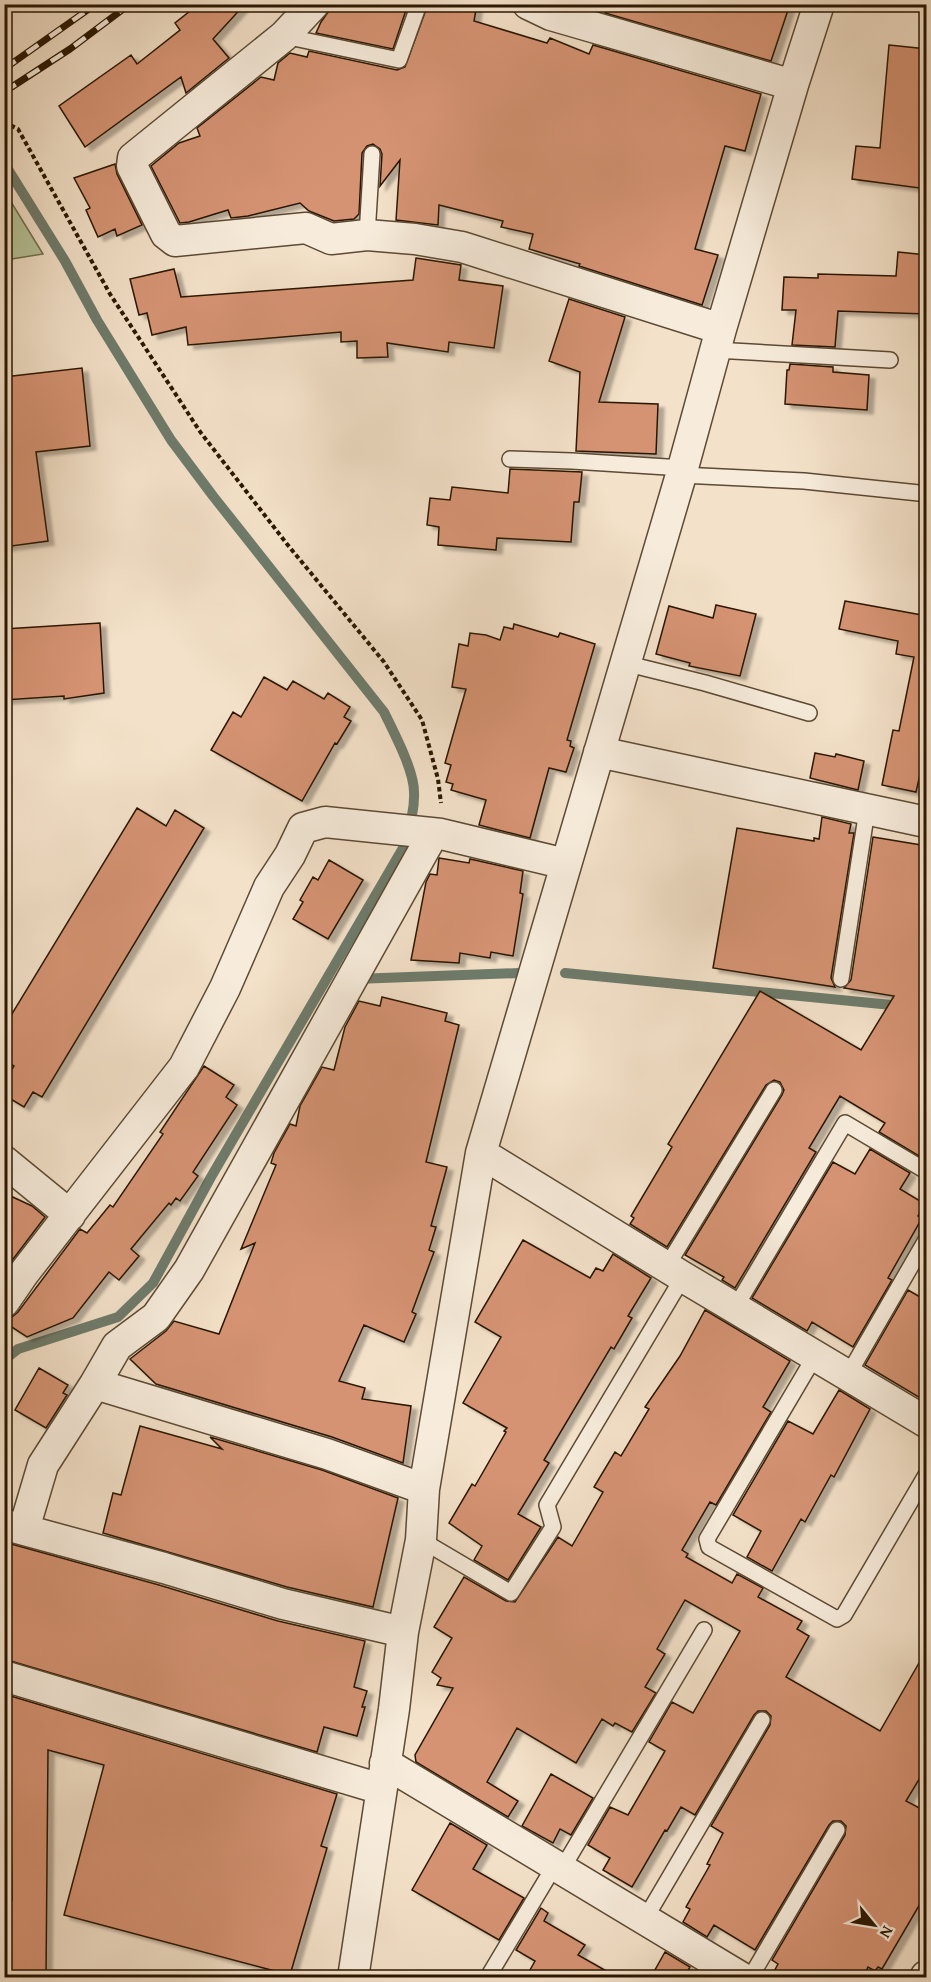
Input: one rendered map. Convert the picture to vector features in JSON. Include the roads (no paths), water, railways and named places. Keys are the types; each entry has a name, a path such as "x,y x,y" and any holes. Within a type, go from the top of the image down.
{"street":[{"path":"314,4 284,36 133,158 132,166 166,234 175,241 306,228 331,239 367,235 415,239 462,247 718,340"},
{"path":"353,1977 394,1709 403,1632 421,1540 424,1489 481,1153 682,472 793,85 819,4"},
{"path":"545,8 793,85"},
{"path":"599,752 927,822"},
{"path":"4,1302 184,1067 225,988 268,887 290,855 303,828 325,822 437,834 567,864"},
{"path":"403,1632 283,1604 14,1526 43,1465 117,1346 156,1317 189,1270 296,1077 437,834"},
{"path":"481,1153 927,1422"},
{"path":"4,1161 70,1215"},
{"path":"95,1384 327,1454 424,1489"},
{"path":"4,1676 383,1776 558,1867 742,1977"}],"lane":[{"path":"284,36 399,60 419,4"},
{"path":"367,235 372,154"},
{"path":"718,340 890,360"},
{"path":"510,459 572,461 919,493"},
{"path":"624,663 809,713"},
{"path":"841,979 867,810"},
{"path":"421,1540 512,1593 553,1527 547,1505 774,1090"},
{"path":"735,1308 845,1123 927,1171"},
{"path":"848,1375 927,1240"},
{"path":"815,1356 707,1539 709,1547 837,1619 844,1615 927,1475"},
{"path":"488,1977 704,1630"},
{"path":"645,1919 762,1720"},
{"path":"750,1977 837,1830"}],"waterway":[{"path":"4,163 171,440 384,712 411,773 414,799 411,821 403,848 211,1177 153,1283 118,1317 18,1349 4,1360"},
{"path":"355,979 519,973"},
{"path":"565,973 902,1006"}],"railway":[{"path":"4,69 96,4"},
{"path":"4,92 70,49 130,4"}]}
